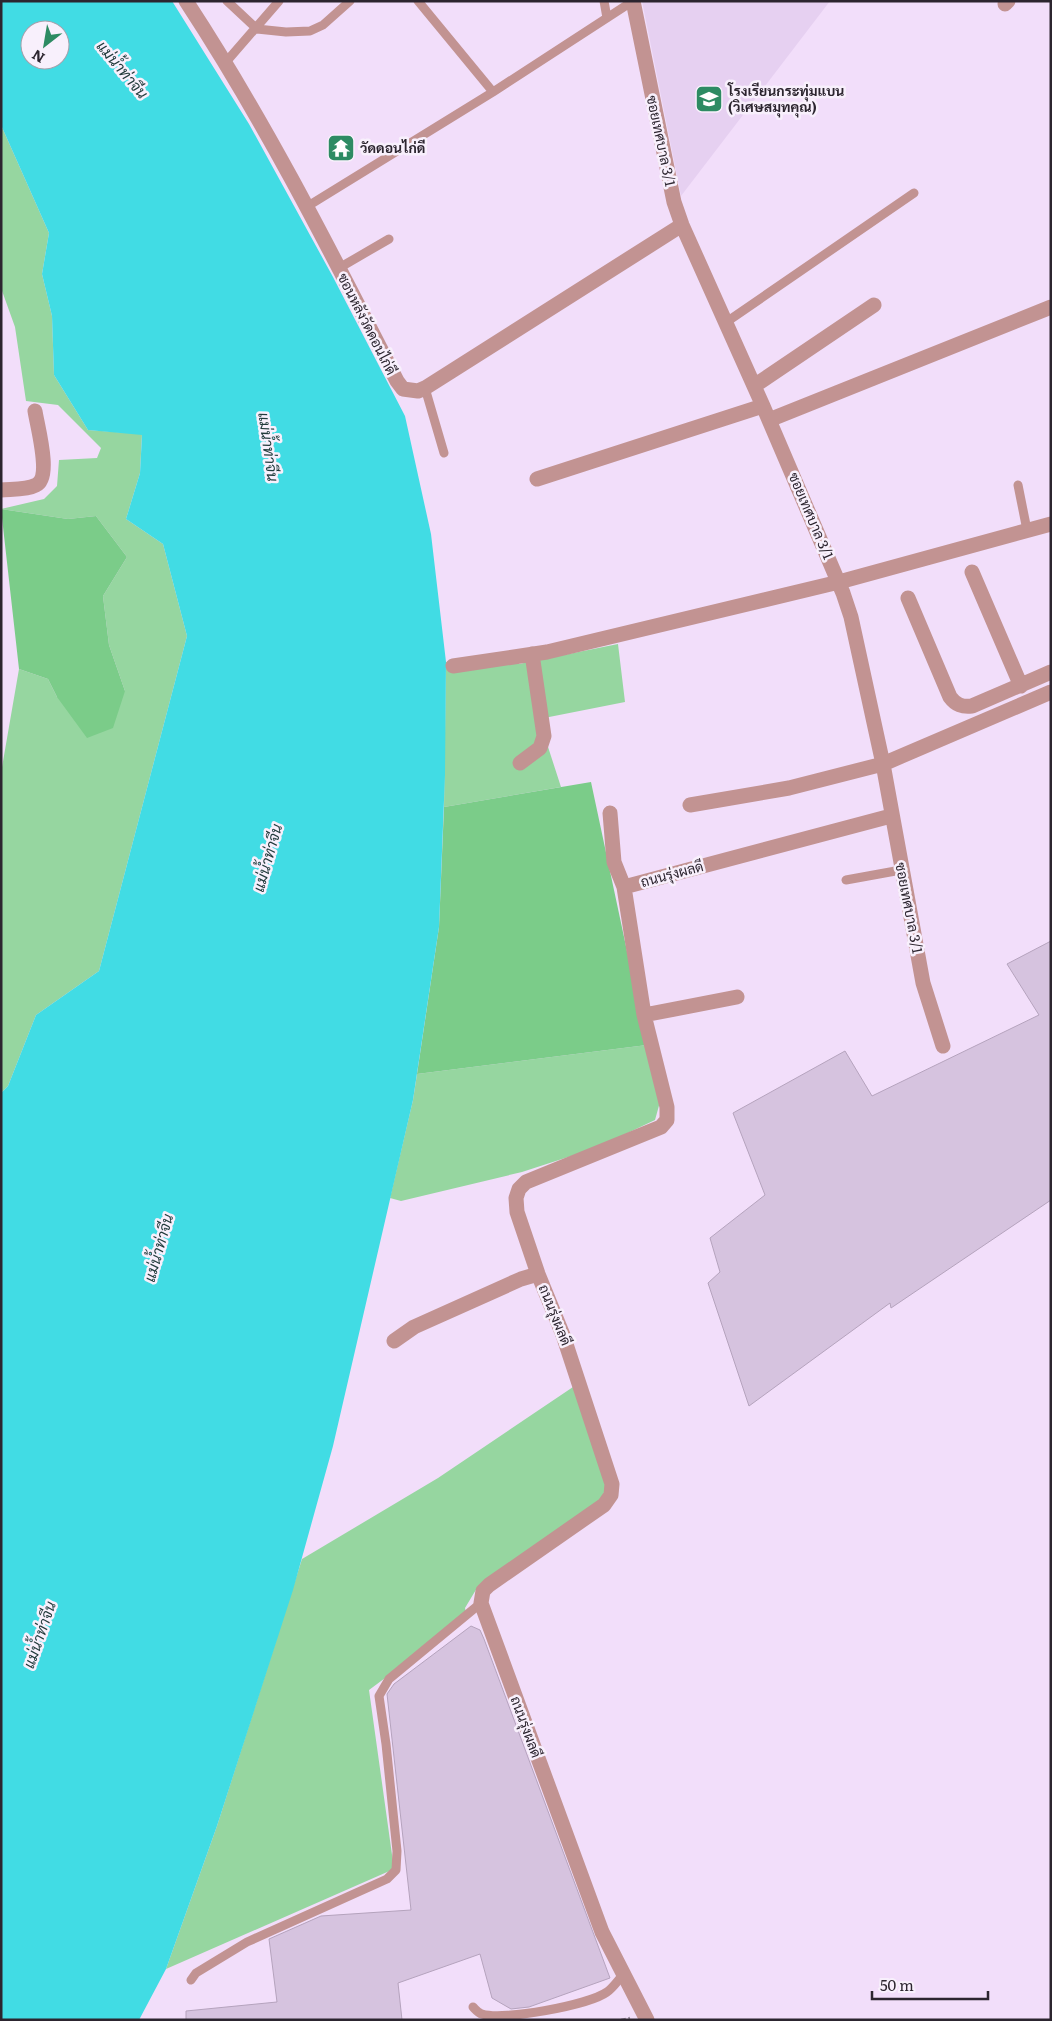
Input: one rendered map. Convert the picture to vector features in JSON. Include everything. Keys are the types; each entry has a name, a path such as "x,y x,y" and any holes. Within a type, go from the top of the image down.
{"street":[{"name":"ซอนหลังวัดดอนไก่ดี","path":"186,1 226,62 308,206 396,381 403,389 418,391 425,388"},
{"name":"ซอยเทศบาล 3/1","path":"632,1 674,202 682,225 763,406 851,616 883,764 923,983 943,1046"},
{"path":"425,388 682,225"},
{"path":"754,386 874,305"},
{"path":"769,420 1051,307"},
{"path":"537,479 763,406"},
{"path":"1,490 34,486 39,483 42,477 44,460 35,411"},
{"path":"454,666 532,654 838,582 1051,524"},
{"path":"972,572 1021,686"},
{"path":"908,598 950,697 955,703 966,707 972,706 1051,672"},
{"path":"520,763 540,748 544,736 532,654"},
{"path":"690,805 789,788 883,764 1051,692"},
{"path":"610,813 614,862 624,887"},
{"name":"ถนนรุ่งผลดี","path":"646,2020 602,1932 481,1603 483,1591 489,1585 600,1509 611,1494 612,1479 564,1335 538,1274 516,1206 516,1198 522,1186 661,1127 667,1120 667,1107 644,1015 624,887 891,816"},
{"path":"644,1015 737,997"},
{"path":"394,1341 414,1327 521,1279 538,1274"}],"lane":[{"path":"227,1 257,29 286,32 310,31 323,25 350,1"},
{"path":"226,62 257,29 279,1"},
{"path":"418,1 493,92"},
{"path":"604,1 607,18"},
{"path":"308,206 493,92 632,1"},
{"path":"725,324 914,193"},
{"path":"339,268 389,238"},
{"path":"425,388 444,454"},
{"path":"1018,485 1027,530"},
{"path":"846,880 901,870"},
{"path":"191,1980 196,1973 247,1942 387,1879 396,1870 397,1852 379,1696 389,1679 481,1603"},
{"path":"473,2007 483,2015 523,2015 587,2001 608,1991 623,1975"}],"shaded area":[{"name":"โรงเรียนกระทุ่มแบน (วิเศษสมุทคุณ)","path":"642,1 830,1 681,196"}],"green space":[{"path":"1,125 49,233 42,274 52,316 54,375 88,430 142,434 140,473 126,519 163,544 187,636 99,971 36,1015 8,1086 1,1093 1,773 19,669 48,679 57,697 125,691 109,645 103,596 127,557 96,516 68,519 1,509 44,499 57,486 59,460 97,458 101,448 58,405 26,401 15,327 1,288"},
{"path":"1,509 68,519 96,516 127,557 103,596 109,645 125,691 113,728 87,738 57,697 48,679 19,669"},
{"path":"618,644 625,702 539,719 561,787 444,807 446,662 509,651 519,664"},
{"path":"591,782 647,1045 417,1074 439,927 444,807"},
{"path":"647,1045 660,1102 655,1120 596,1148 522,1172 401,1201 390,1198 413,1100 417,1074"},
{"path":"573,1387 608,1479 601,1502 477,1588 465,1608 467,1617 369,1690 394,1869 166,1969 217,1826 302,1559 438,1478"}],"water":[{"name":"แม่น้ำท่าจีน","path":"1,1 172,1 249,124 333,277 405,416 431,534 446,662 445,775 439,927 413,1100 333,1446 293,1590 217,1826 166,1969 139,2020 1,2020 1,1093 8,1086 36,1015 99,971 187,636 163,544 126,519 140,473 142,435 88,430 54,375 52,316 42,274 49,233 1,125"}],"building":[{"path":"1051,941 1051,1200 891,1308 890,1303 749,1406 708,1283 720,1272 710,1238 765,1195 733,1113 845,1051 872,1096 1039,1015 1007,964"},
{"path":"471,1626 480,1630 484,1639 610,1978 529,2007 511,2009 492,1998 480,1954 398,1983 402,2020 186,2020 186,2011 277,2002 269,1939 321,1916 411,1910 387,1694 394,1684"}],"place":[{"name":"โรงเรียนกระทุ่มแบน (วิเศษสมุทคุณ)","path":"709,99"},
{"name":"วัดดอนไก่ดี","path":"341,148"}]}
